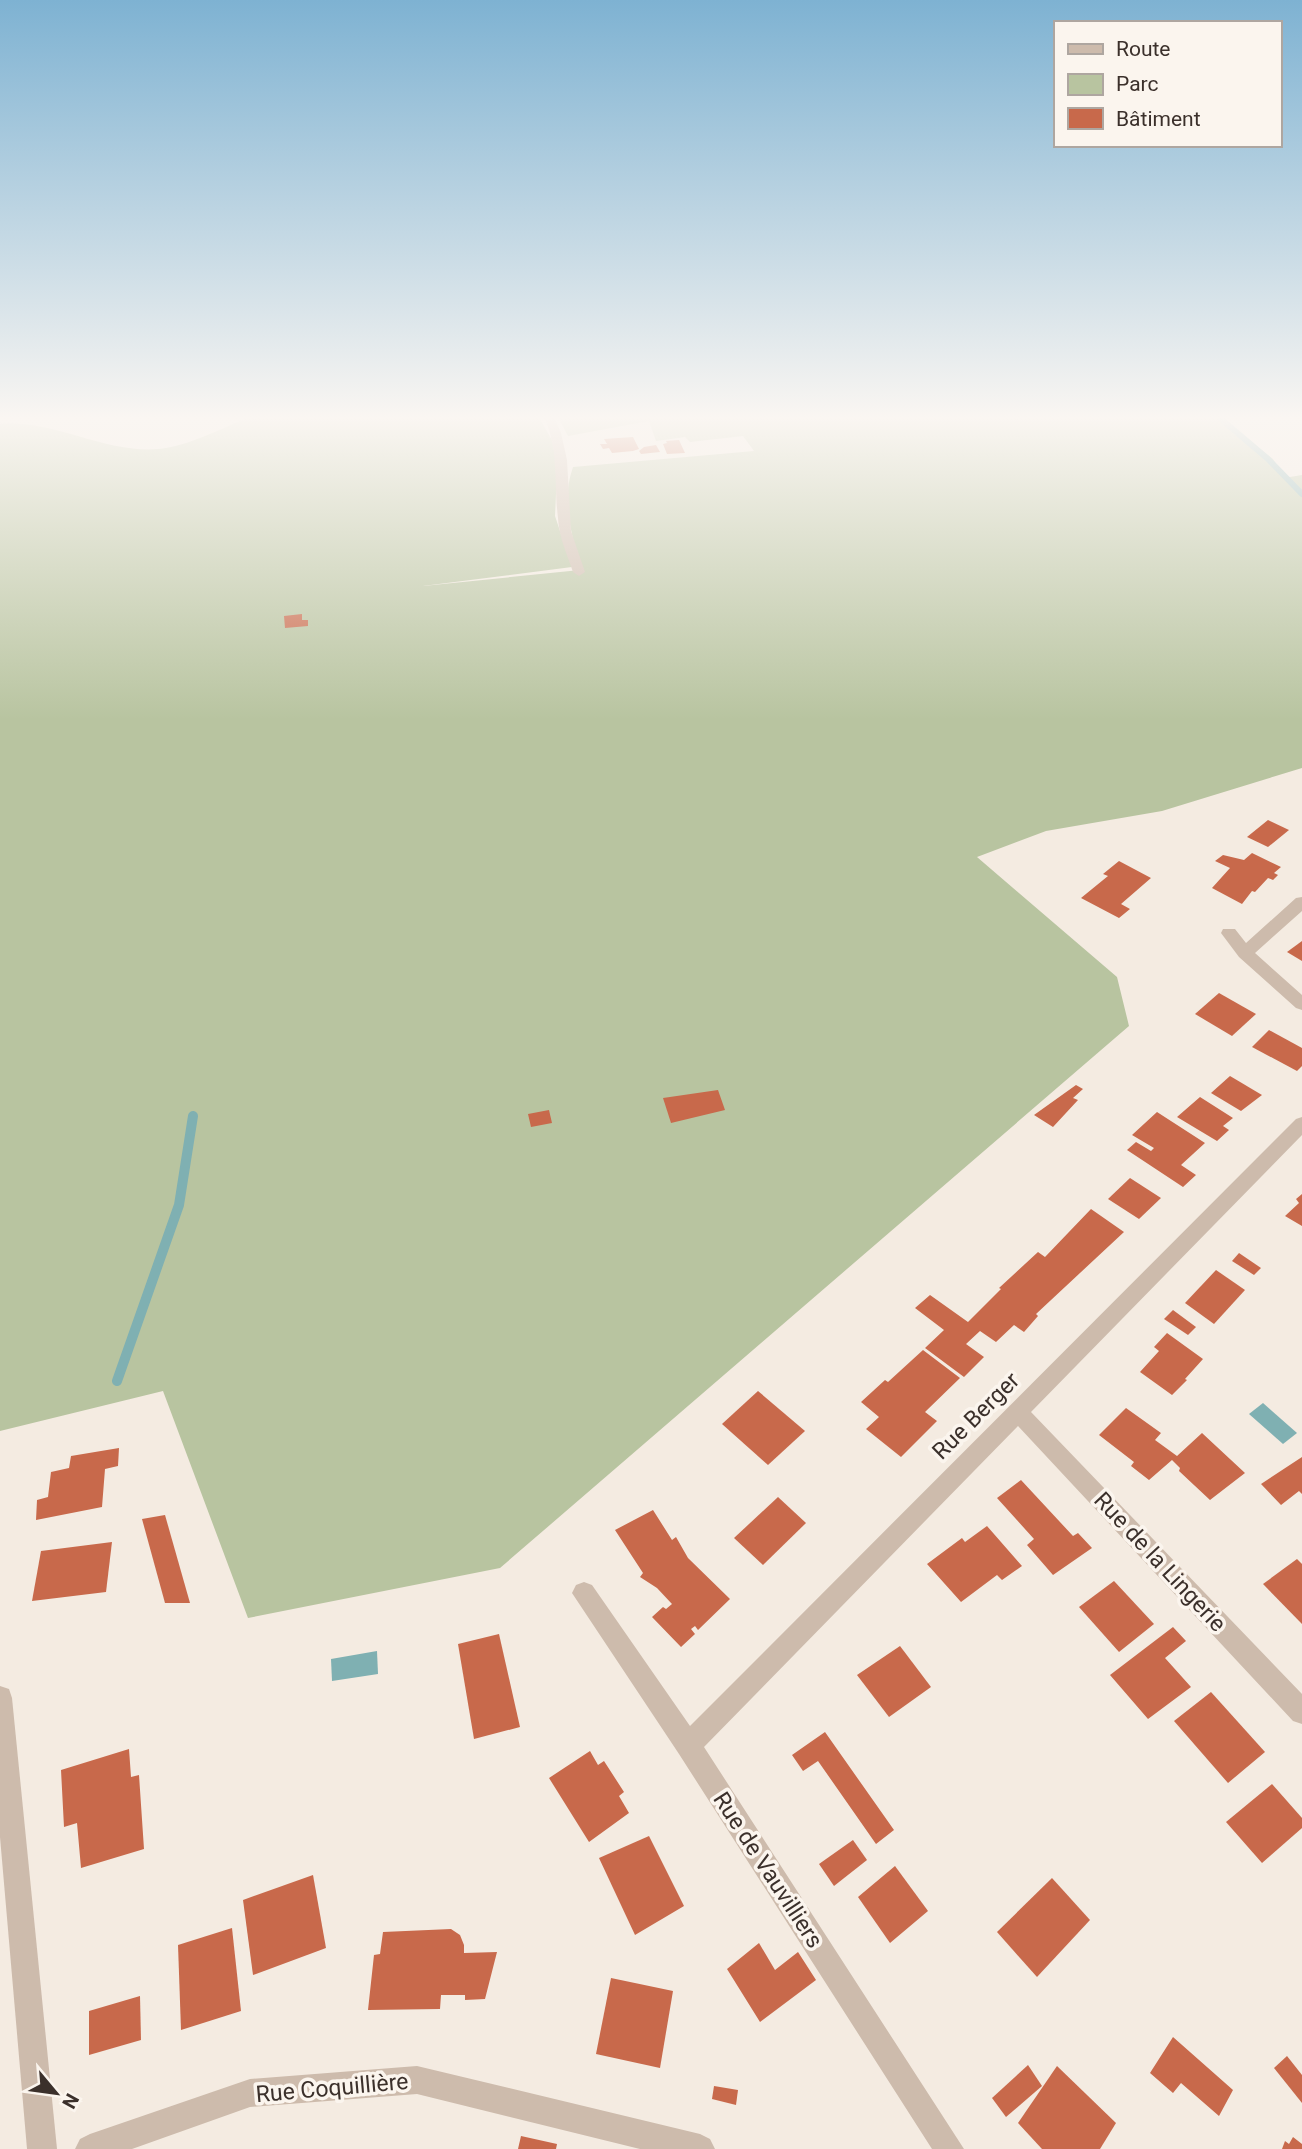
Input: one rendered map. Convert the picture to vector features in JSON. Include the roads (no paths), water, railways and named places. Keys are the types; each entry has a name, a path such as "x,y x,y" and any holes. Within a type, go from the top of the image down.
{"street":[{"path":"565,519 565,529 579,572"},
{"path":"1245,953 1302,902"},
{"path":"1229,933 1245,953 1302,1004"},
{"name":"Rue Berger","path":"688,1745 1302,1124"},
{"name":"Rue de la Lingerie","path":"1018,1412 1302,1712"},
{"name":"Rue de Vauvilliers","path":"584,1593 688,1745 949,2149"},
{"path":"0,1698 42,2149"},
{"name":"Rue Coquillière","path":"90,2149 250,2093 417,2080 700,2149"}],"water":[{"path":"1263,1403 1297,1433 1283,1444 1249,1414"},
{"path":"377,1651 378,1674 332,1681 331,1659"}],"waterway":[{"path":"117,1381 179,1205 193,1116"}]}
